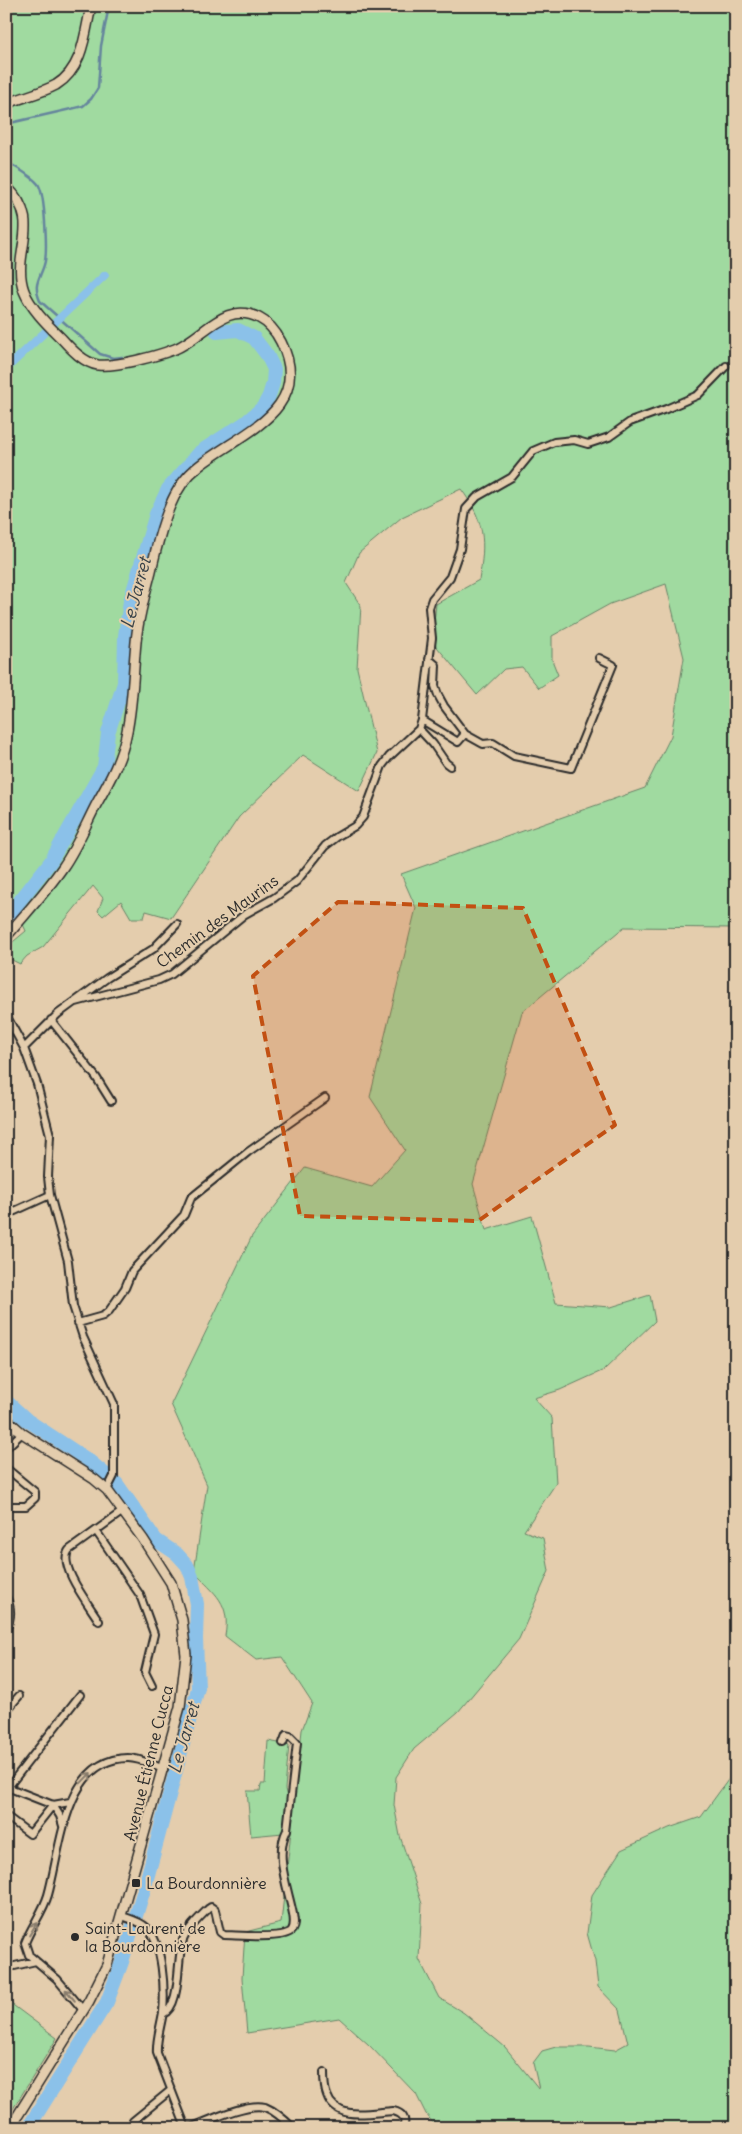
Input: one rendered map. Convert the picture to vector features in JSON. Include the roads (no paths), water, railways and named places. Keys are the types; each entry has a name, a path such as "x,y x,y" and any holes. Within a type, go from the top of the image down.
{"main road":[{"path":"6,104 58,84 69,74 77,62 82,48 91,6"},
{"path":"6,186 17,197 23,208 25,220 22,282 25,294 49,326 89,362 99,365 118,363 175,349 225,316 250,314 263,320 273,329 287,358 290,372 288,387 272,414 260,426 201,464 190,475 171,503 159,537 140,612 132,696 127,732 120,756 112,776 64,866 6,936"},
{"name":"Avenue Étienne Cucca","path":"6,1419 22,1433 108,1488 171,1583 185,1634 183,1690 125,1918 107,1965 83,2010 10,2128"}],"street":[{"path":"450,766 446,764 433,744 419,729 422,720 432,638 429,608 432,599 450,576 462,543 466,509 477,497 512,477 533,451 554,442 574,440 588,444 609,437 630,422 666,410 698,395 726,366"},
{"path":"429,659 436,665 435,686 444,706 465,734 483,744 493,743 514,756 571,768 613,665 599,658"},
{"path":"422,720 458,742 465,734"},
{"name":"Chemin des Maurins","path":"76,1002 159,980 172,974 245,914 274,898 297,881 326,846 355,826 363,817 382,766 388,756 419,729"},
{"path":"24,1048 51,1020 107,978 153,949 176,924"},
{"path":"6,1015 24,1048 37,1084 50,1135 48,1177 50,1196 68,1261 73,1306 78,1323 114,1404 114,1476 108,1488"},
{"path":"51,1020 96,1077 111,1100"},
{"path":"78,1323 103,1316 109,1312 125,1288 132,1271 184,1215 191,1198 248,1152 325,1098"},
{"path":"6,1215 50,1196"},
{"path":"6,1448 22,1433"},
{"path":"6,1468 35,1492 35,1498 26,1506 6,1506"},
{"path":"99,1621 68,1570 66,1559 70,1550 123,1511"},
{"path":"96,1531 140,1596 154,1634 145,1672 152,1686"},
{"path":"6,1597 10,1608 10,1622 6,1630"},
{"path":"70,1802 53,1805 8,1787 80,1695"},
{"path":"6,1711 19,1696"},
{"path":"162,2014 168,2012 173,2003 182,1941 187,1931 208,1909 211,1907 215,1910 220,1932 224,1935 283,1936 292,1930 295,1924 280,1853 282,1841 287,1830 296,1743 290,1736 286,1735 283,1743"},
{"path":"83,2010 57,1979 29,1954 25,1943 48,1896 70,1802 83,1778 104,1764 116,1759 140,1760 164,1769"},
{"path":"6,1816 30,1834 53,1805"},
{"path":"53,1805 60,1816 64,1829"},
{"path":"125,1918 139,1922 150,1932 155,1940 164,1994 157,2053 186,2128"},
{"path":"6,1968 36,1961"},
{"path":"324,2072 326,2094 336,2110 345,2113 400,2112 404,2116 405,2124 403,2128"},
{"path":"133,2121 171,2090"},
{"path":"190,2128 233,2112 259,2106 278,2115 293,2128"}],"waterway":[{"name":"Le Jarret","path":"6,124 83,106 91,99 98,88 101,46 109,6"},
{"name":"Le Jarret","path":"6,161 31,178 38,184 40,190 44,211 46,249 44,265 37,286 40,301 100,354 113,358 122,357"},
{"path":"6,369 105,275"},
{"name":"Le Jarret","path":"11,912 51,861 104,767 108,733 124,683 125,636 130,601 156,514 168,489 200,452 245,423 263,407 269,396 273,383 274,369 267,355 254,338 238,330 217,332"},
{"name":"Le Jarret","path":"6,1401 27,1420 88,1460 117,1484 156,1540 177,1554 187,1565 192,1577 197,1604 198,1688 145,1886 122,1962 107,2002 28,2128"}],"place":[{"name":"La Bourdonnière","path":"136,1883"},
{"name":"Saint-Laurent de la Bourdonnière","path":"75,1937"}]}
